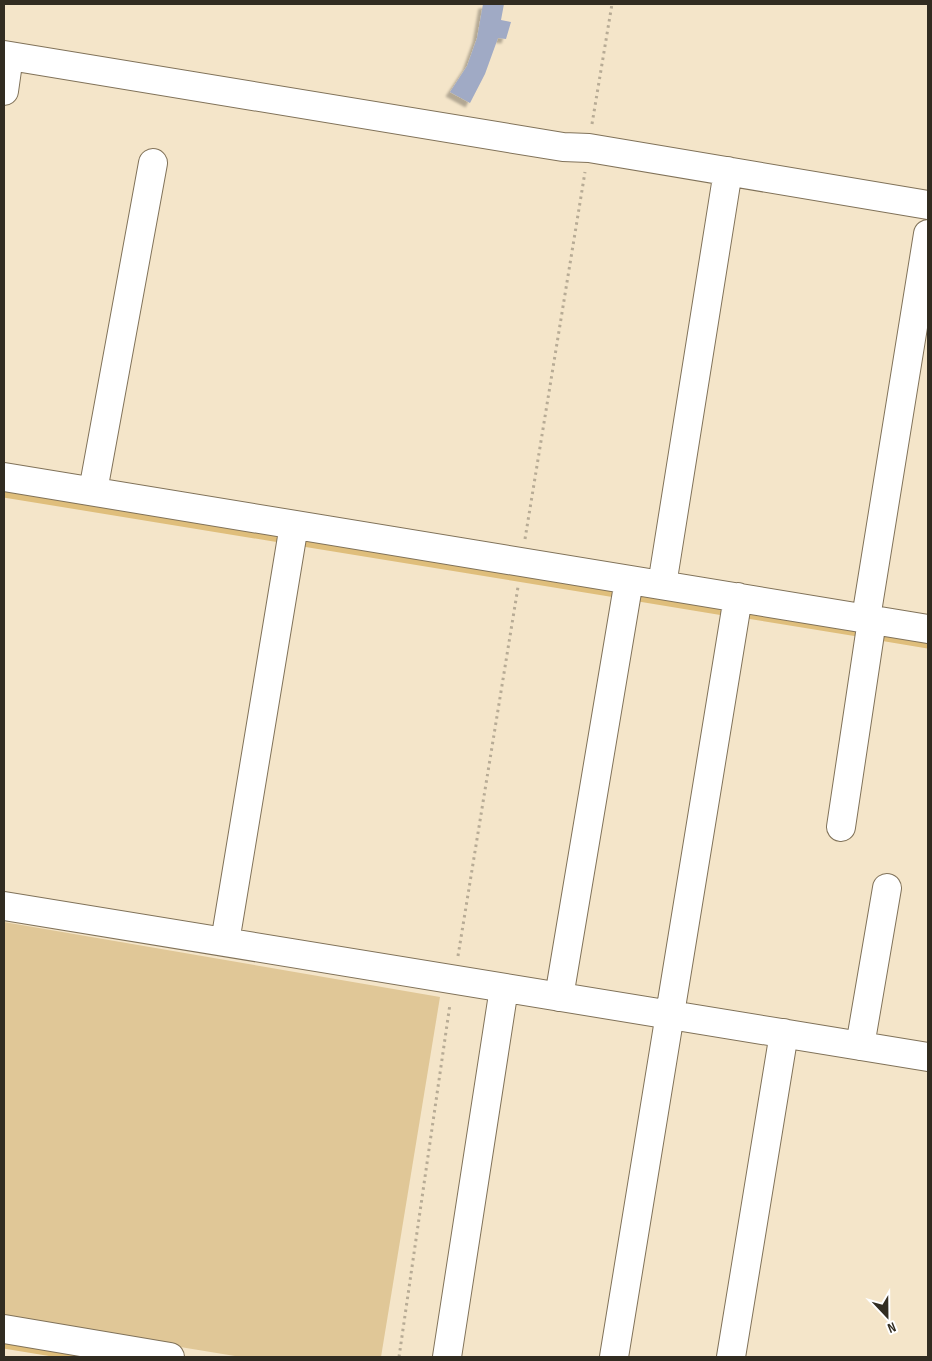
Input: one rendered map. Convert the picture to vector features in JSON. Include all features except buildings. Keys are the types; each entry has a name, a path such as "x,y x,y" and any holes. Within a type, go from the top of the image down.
{"street":[{"path":"6,68 563,147 587,160 928,205"},
{"path":"92,491 153,163"},
{"path":"662,585 727,177"},
{"path":"841,827 928,234"},
{"path":"4,477 92,491 293,535 520,573 628,590 662,585 736,607 870,627 928,629"},
{"path":"225,942 293,535"},
{"path":"559,997 628,590"},
{"path":"614,1357 736,607"},
{"path":"860,1046 886,888"},
{"path":"4,906 225,942 452,988 503,996 559,997 668,1022 783,1042 860,1046 928,1057"},
{"path":"447,1357 503,996"},
{"path":"731,1357 783,1042"},
{"path":"4,1329 162,1357"}],"path":[{"path":"399,1357 452,988 612,4"}],"shaded area":[{"path":"4,922 440,997 381,1357 241,1357 4,1318"}],"waterway":[{"path":"4,494 286,540"},
{"path":"297,542 622,595"},
{"path":"633,597 730,613"},
{"path":"741,614 864,634"},
{"path":"874,636 928,645"},
{"path":"4,1345 77,1357"}]}
